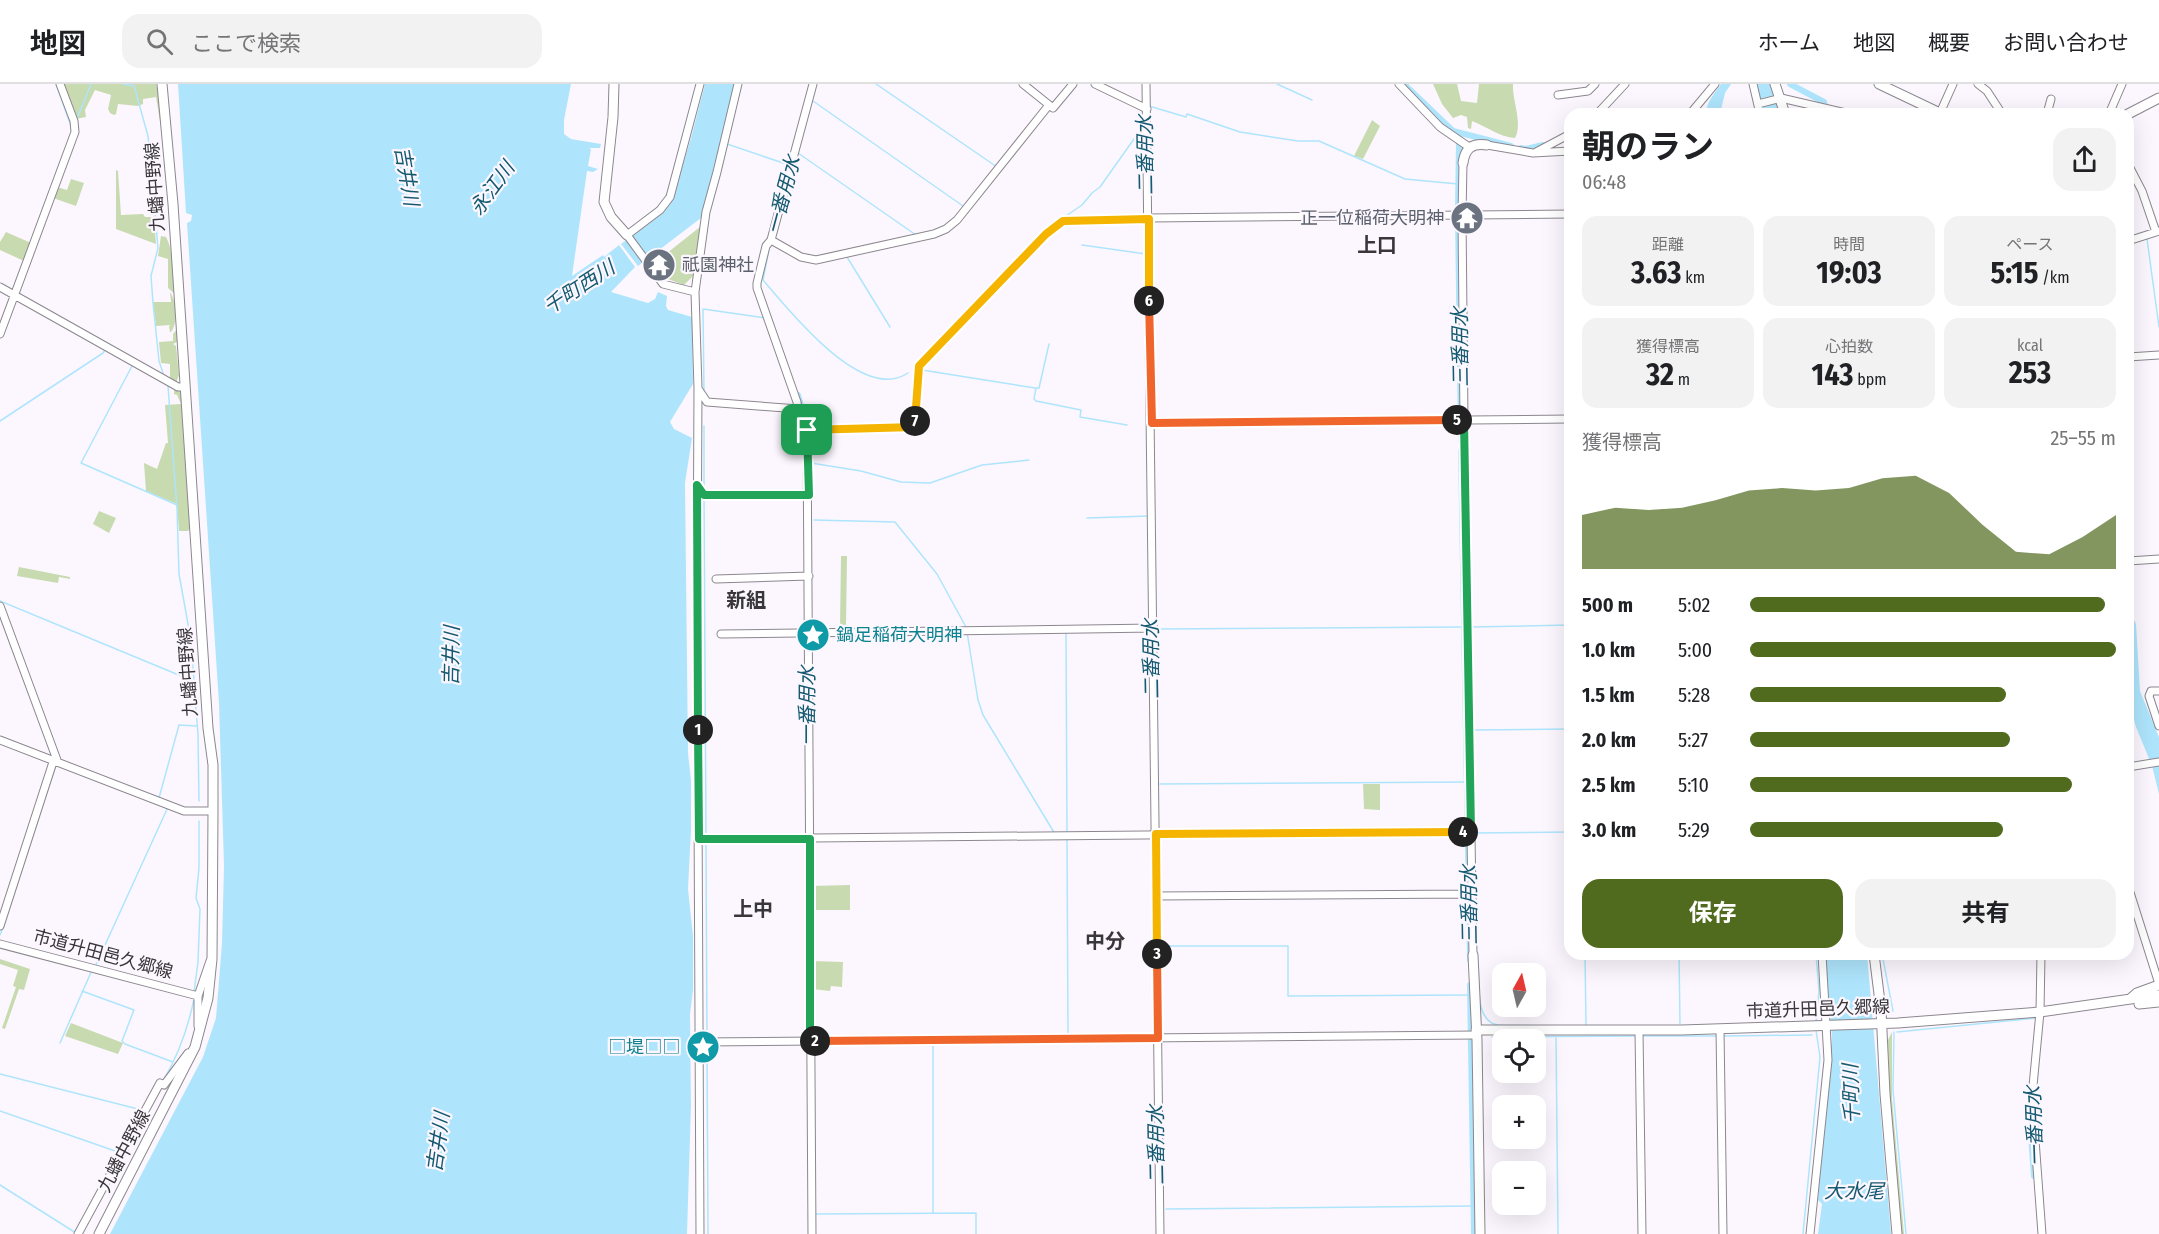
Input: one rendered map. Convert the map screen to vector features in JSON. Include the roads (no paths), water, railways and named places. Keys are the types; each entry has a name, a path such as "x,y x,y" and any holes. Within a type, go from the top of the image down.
{"main road":[{"name":"九蟠中野線","path":"98,1232 195,1047 208,998 212,959 213,765 173,204 162,84"},
{"path":"614,84 604,202 611,217 627,235"},
{"path":"1776,84 1783,108"},
{"path":"1879,84 1890,86 1932,108"},
{"path":"2134,111 2159,98"},
{"path":"1463,163 1469,147 1477,144 1487,145"},
{"path":"1473,955 1480,1234"},
{"path":"1874,960 1897,1234"},
{"path":"2159,984 2137,993 2129,1000 2134,1004 2159,1002"},
{"name":"市道升田邑久郷線","path":"1474,1034 1720,1033 2040,1012 2159,995"}],"street":[{"path":"0,334 75,132 74,121 60,84"},
{"path":"695,292 663,284 627,235 660,210 670,197 700,84"},
{"path":"700,1234 704,1042 704,839 697,485 699,388 695,292 706,212 738,84"},
{"path":"812,1234 806,428 757,283 813,84"},
{"path":"1023,84 1053,108 1073,84"},
{"path":"1095,84 1147,109"},
{"path":"1146,84 1152,423 1156,1038 1160,1234"},
{"path":"1399,84 1440,127 1469,147"},
{"path":"1558,95 1588,91 1595,84"},
{"path":"1603,108 1625,84"},
{"path":"1696,108 1715,84"},
{"path":"1753,84 1759,108"},
{"path":"1943,108 1953,84"},
{"path":"1978,84 1987,91 1998,108"},
{"path":"2112,108 2122,84"},
{"path":"1759,104 1779,98 1823,108"},
{"path":"2049,108 2051,99"},
{"path":"769,243 801,257 816,260 934,234 946,229 972,202 1049,105"},
{"path":"1533,153 1564,137"},
{"path":"1487,145 1533,153 1564,151"},
{"path":"1463,163 1462,420 1469,894 1473,955"},
{"path":"2134,176 2158,231 2134,239"},
{"path":"806,428 915,427 919,366 1052,229 1063,221 1564,214"},
{"path":"0,286 178,387 185,387"},
{"path":"2134,357 2159,355"},
{"path":"699,388 707,402 798,409"},
{"path":"1152,423 1564,419"},
{"path":"697,485 704,495 807,495"},
{"path":"2134,561 2159,559"},
{"path":"717,579 808,576"},
{"path":"0,606 55,761 0,926"},
{"path":"721,634 1152,628"},
{"path":"2159,691 2151,691 2149,696 2159,726"},
{"path":"0,740 183,810 213,811"},
{"path":"2134,767 2159,762"},
{"path":"704,839 1468,832"},
{"path":"1156,896 1469,894"},
{"path":"2134,904 2159,984"},
{"name":"市道升田邑久郷線","path":"0,944 198,996"},
{"path":"200,1033 198,996 206,969 212,959"},
{"path":"1810,1234 1828,1060 1822,960"},
{"path":"2041,960 2040,1012 2032,1113 2042,1234"},
{"path":"1720,1033 1723,1234"},
{"path":"704,1042 1474,1034"},
{"path":"1639,1034 1642,1234"},
{"path":"78,1234 160,1083 164,1085 195,1047"}],"water":[{"path":"178,84 571,84 564,120 564,134 571,139 601,144 600,148 589,148 591,149 588,166 598,169 593,172 587,171 572,276 619,245 635,267 611,292 648,303 655,299 658,292 667,296 668,310 692,317 693,384 670,422 674,429 692,438 685,483 688,753 691,781 688,889 693,936 687,1234 110,1234 203,1057 216,1018 222,943 224,866 219,703 187,223 191,221 192,215 186,213"},
{"path":"705,84 735,84 701,218 638,266 621,244 661,214 673,197"},
{"path":"1721,84 1731,84 1725,93 1721,108 1707,108"},
{"path":"1755,84 1773,84 1780,108 1761,108"},
{"path":"2134,620 2140,691 2159,737 2159,794 2152,766 2134,720"},
{"name":"大水尾","path":"1826,960 1868,960 1891,1234 1818,1234 1822,1204 1818,1200 1832,1037"}],"waterway":[{"path":"56,84 71,126"},
{"path":"78,116 91,84"},
{"path":"123,84 134,86 148,136 158,248 151,276 159,361 164,376"},
{"path":"876,84 997,167"},
{"path":"1277,84 1312,100"},
{"path":"1404,84 1453,131 1511,146"},
{"path":"1790,84 1824,102 1825,106"},
{"path":"813,101 963,206"},
{"name":"二番用水","path":"1149,106 1186,117 1187,114 1240,132 1298,141 1319,141 1405,179 1458,184"},
{"name":"二番用水","path":"1063,218 1082,205 1100,187 1144,127"},
{"name":"三番用水","path":"1458,208 1459,141"},
{"path":"727,144 789,165"},
{"path":"1521,148 1543,145"},
{"path":"798,153 916,235"},
{"name":"三番用水","path":"1458,216 1461,441"},
{"path":"2156,235 2147,239 2159,327"},
{"path":"1082,245 1146,254"},
{"path":"769,249 763,280 790,312 828,349 849,365 870,376 890,379 908,373"},
{"path":"847,257 890,327"},
{"path":"704,391 703,309 765,318"},
{"path":"1049,344 1039,388 1036,388 1034,399 1081,410 1080,417 1127,425"},
{"path":"0,421 105,350"},
{"path":"132,366 81,463 177,505"},
{"path":"922,370 1035,388"},
{"path":"0,601 186,678 194,679 190,635 179,574 177,509 168,386"},
{"name":"一番用水","path":"798,395 805,420"},
{"path":"704,426 704,491"},
{"name":"三番用水","path":"1461,451 1470,960"},
{"path":"811,463 861,471 901,482 930,483 982,465 1029,460"},
{"path":"704,498 706,836"},
{"path":"1087,518 1149,516"},
{"path":"814,520 895,522 937,574 966,627"},
{"path":"1471,627 1564,625"},
{"name":"二番用水","path":"1156,629 1464,627"},
{"path":"1066,631 1067,833"},
{"path":"967,632 978,700 983,715 1055,834"},
{"path":"194,685 198,734 199,801"},
{"path":"159,798 179,725 197,726"},
{"path":"1474,730 1564,729"},
{"path":"30,843 56,765"},
{"path":"1160,784 1467,782"},
{"path":"95,967 168,807"},
{"path":"194,992 198,962 200,909 196,898 199,868 199,821"},
{"path":"1474,833 1564,832"},
{"path":"1067,838 1068,1035"},
{"path":"706,840 707,1040"},
{"path":"0,935 3,928"},
{"path":"1160,946 1288,946 1288,996 1470,995"},
{"path":"1585,960 1586,1025"},
{"path":"1679,960 1680,1024"},
{"path":"1816,960 1819,991 1816,1022"},
{"path":"1883,960 1893,1011"},
{"path":"1478,965 1480,1000 1485,1016 1490,1022 1498,1025 1532,1026"},
{"path":"60,1043 92,970"},
{"name":"三番用水","path":"1470,985 1474,1234"},
{"path":"82,991 134,1010 122,1041 173,1062"},
{"path":"163,1081 182,1041 194,999"},
{"path":"1897,1032 2036,1018"},
{"path":"1803,1234 1820,1057 1816,1030"},
{"path":"1894,1032 1893,1090 1906,1234"},
{"path":"1722,1036 1812,1035"},
{"path":"1546,1037 1637,1036"},
{"path":"1641,1036 1718,1036"},
{"path":"1556,1037 1558,1234"},
{"path":"933,1043 933,1213"},
{"path":"707,1044 708,1234"},
{"path":"0,1074 142,1110"},
{"path":"0,1111 118,1152"},
{"name":"一番用水","path":"2031,1135 2034,1176"},
{"path":"0,1185 76,1233"},
{"path":"1166,1209 1474,1206"},
{"path":"814,1214 976,1213 976,1234"}],"place":[{"name":"正一位稲荷大明神","path":"1467,218"},
{"name":"祇園神社","path":"659,265"},
{"name":"鍋足稲荷大明神","path":"813,635"},
{"name":"□堤□□","path":"703,1047"}],"district":[{"name":"上口","path":"1377,245"},
{"name":"新組","path":"746,600"},
{"name":"上中","path":"753,909"},
{"name":"中分","path":"1105,941"}],"water label":[{"name":"吉井川","path":"407,176"},
{"name":"永江川","path":"492,188"},
{"name":"千町西川","path":"579,287"},
{"name":"吉井川","path":"451,656"},
{"name":"千町川","path":"1851,1094"},
{"name":"吉井川","path":"438,1142"}]}
